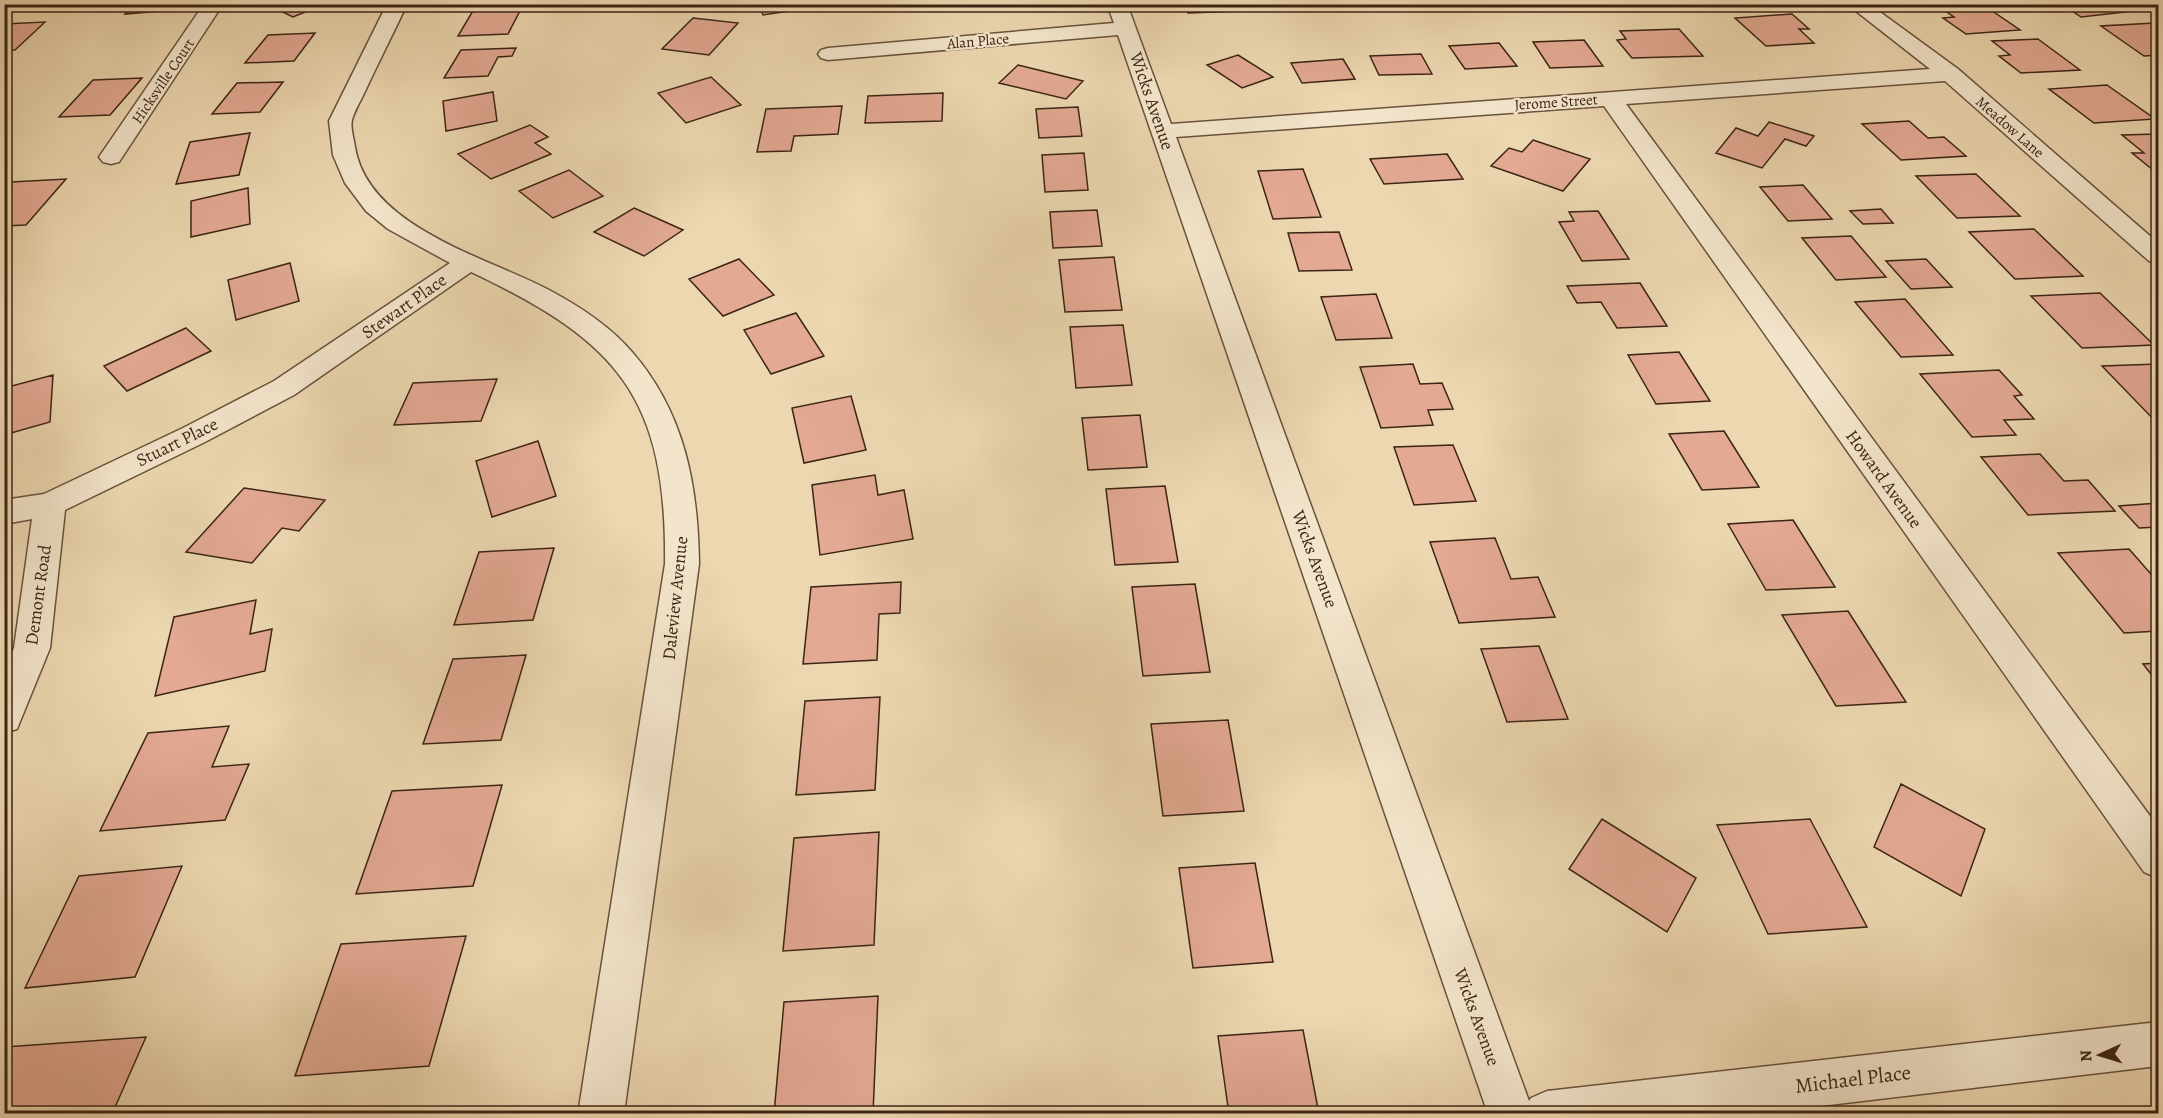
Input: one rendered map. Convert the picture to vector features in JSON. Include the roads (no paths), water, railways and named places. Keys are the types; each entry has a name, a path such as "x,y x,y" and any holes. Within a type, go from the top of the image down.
{"street":[{"name":"Hicksville Court","path":"111,157 214,4"},
{"name":"Daleview Avenue","path":"397,4 355,86 340,121 340,140 345,161 355,182 368,200 391,222 422,241 506,278 563,309 593,330 614,349 634,373 654,405 667,435 678,473 682,521 682,564 601,1113"},
{"name":"Meadow Lane","path":"1856,4 1950,74 2158,256"},
{"name":"Alan Place","path":"828,54 1122,16"},
{"name":"Wicks Avenue","path":"1122,16 1511,1113"},
{"name":"Jerome Street","path":"1163,131 1950,74"},
{"name":"Howard Avenue","path":"1610,98 2158,859"},
{"name":"Stewart Place","path":"340,351 468,262"},
{"name":"Stuart Place","path":"4,512 50,504 204,430 284,387 340,351"},
{"name":"Demont Road","path":"4,718 32,648 50,504"},
{"name":"Michael Place","path":"1547,1113 2158,1044"}]}
